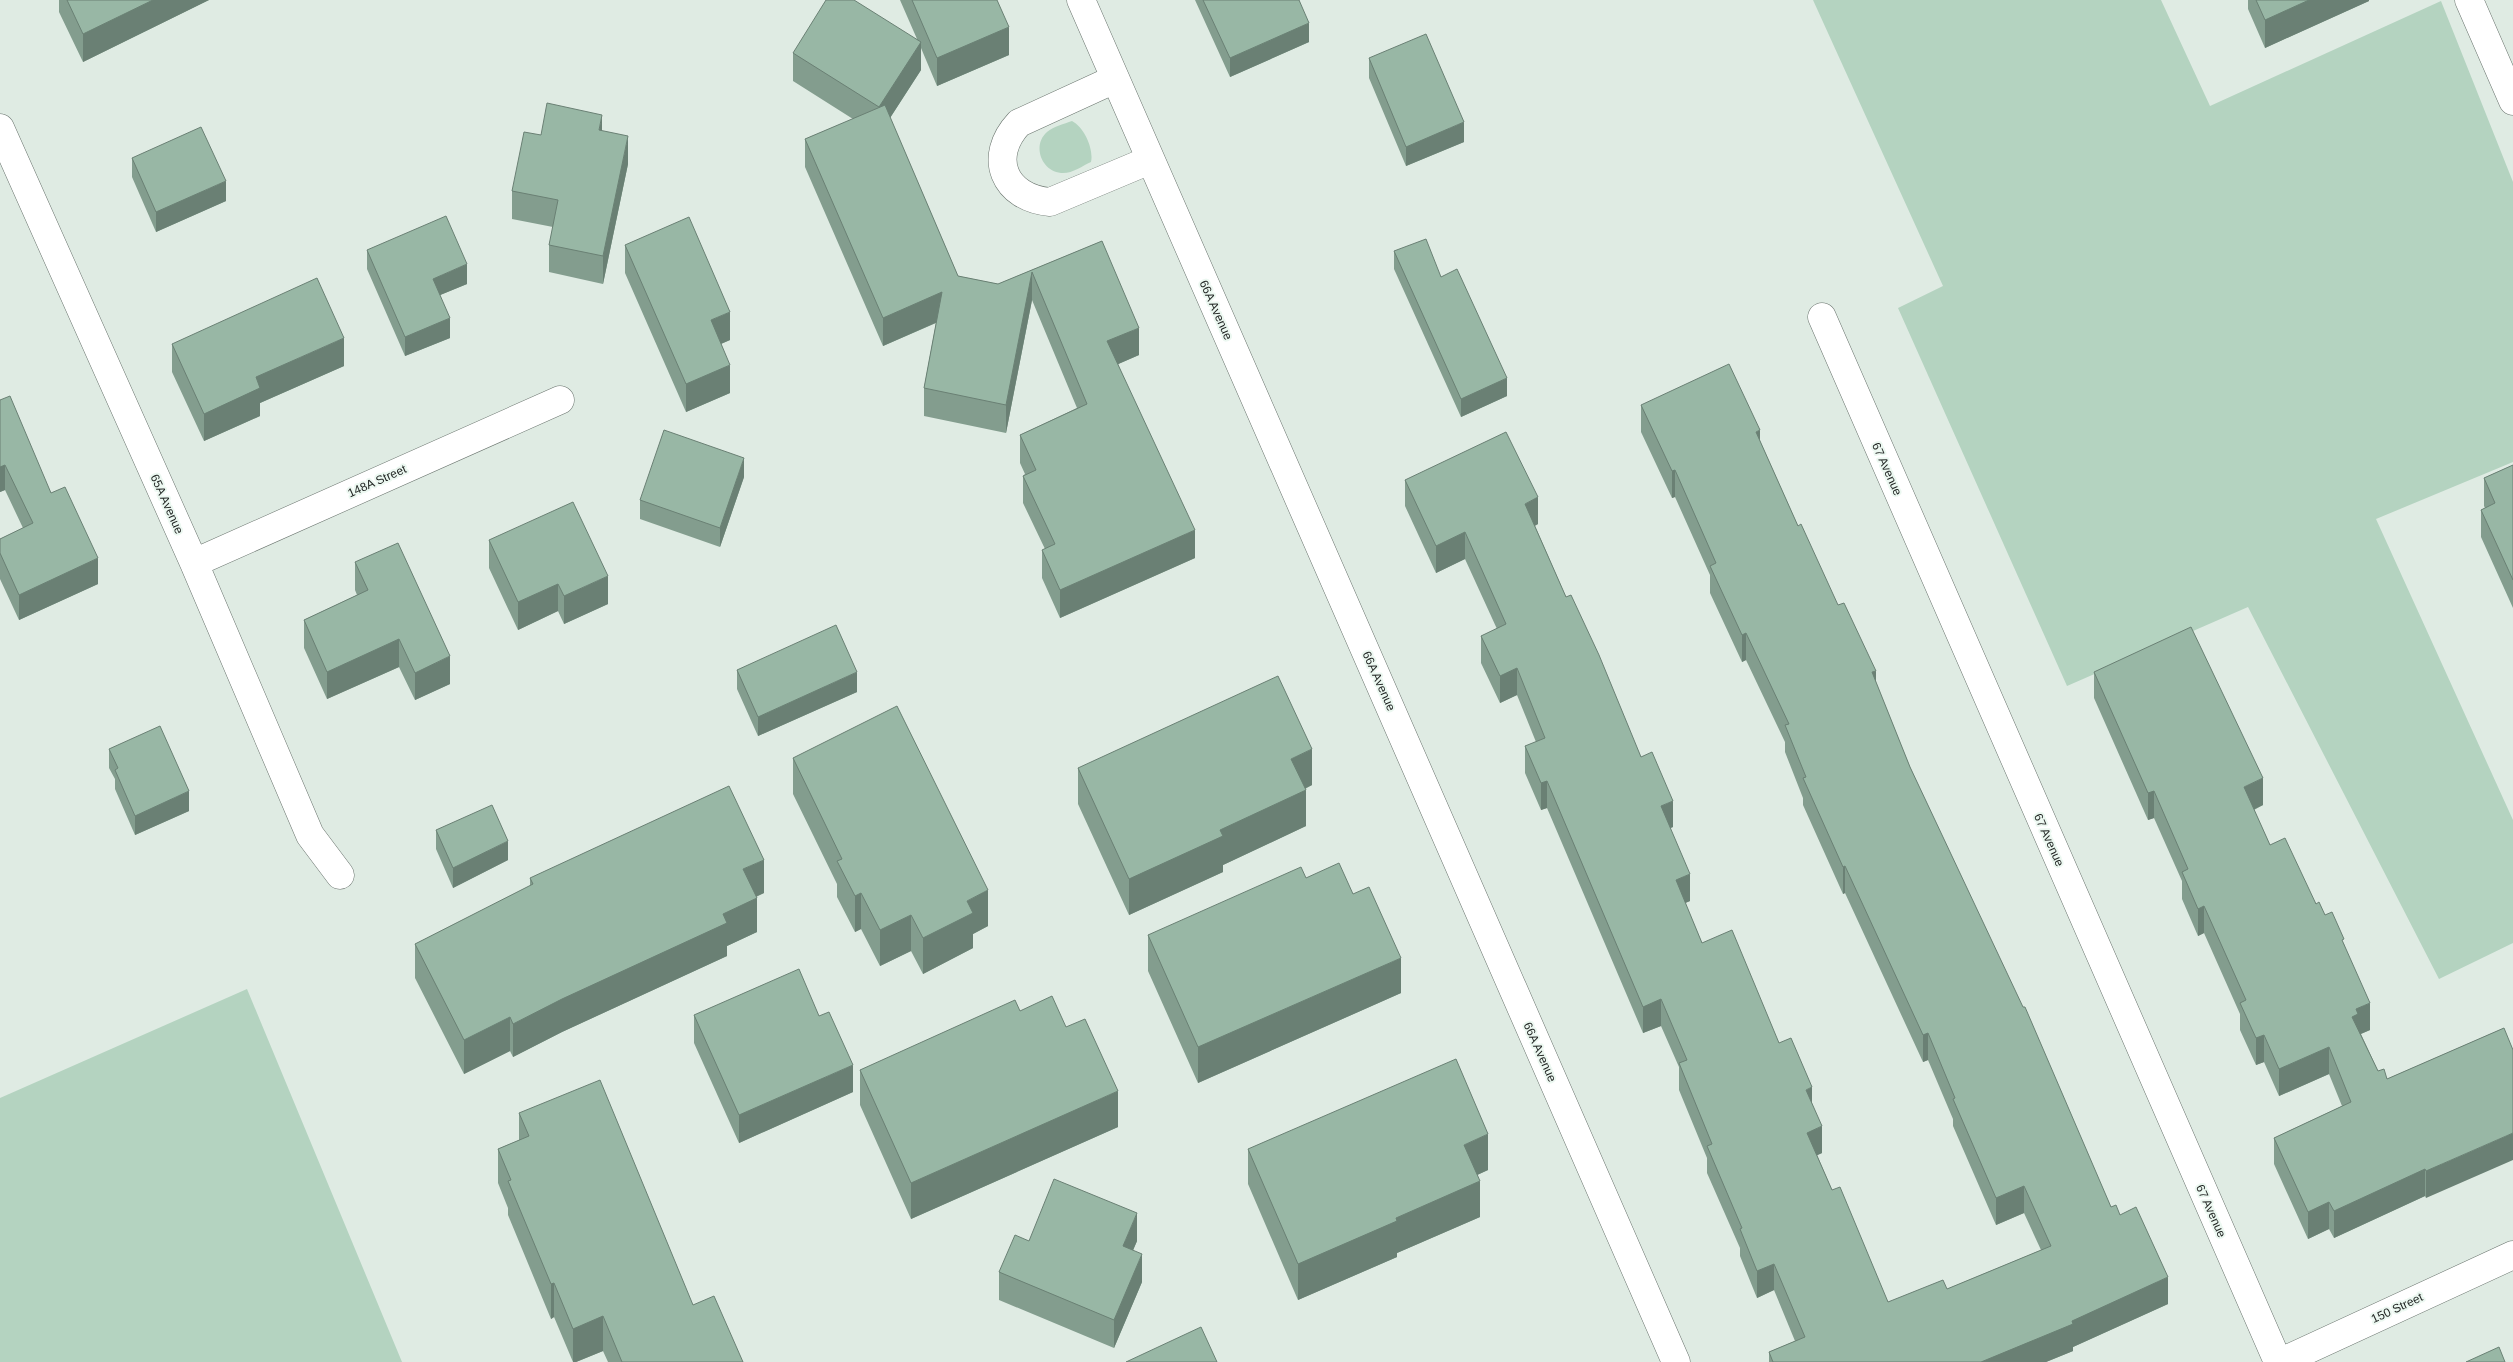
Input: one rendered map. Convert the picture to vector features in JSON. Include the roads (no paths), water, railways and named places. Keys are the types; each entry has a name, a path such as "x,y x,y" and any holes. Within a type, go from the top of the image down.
{"street":[{"name":"66A Avenue","path":"1081,0 1676,1362"},
{"path":"2469,0 2513,101"},
{"path":"1115,78 1019,122 1010,133 1004,146 1002,160 1006,174 1013,186 1023,196 1036,201 1050,202 1150,160"},
{"name":"65A Avenue","path":"0,128 194,563 310,835 340,875"},
{"name":"67 Avenue","path":"1822,317 2279,1362"},
{"name":"148A Street","path":"194,563 560,400"},
{"name":"150 Street","path":"2279,1362 2513,1255"}]}
